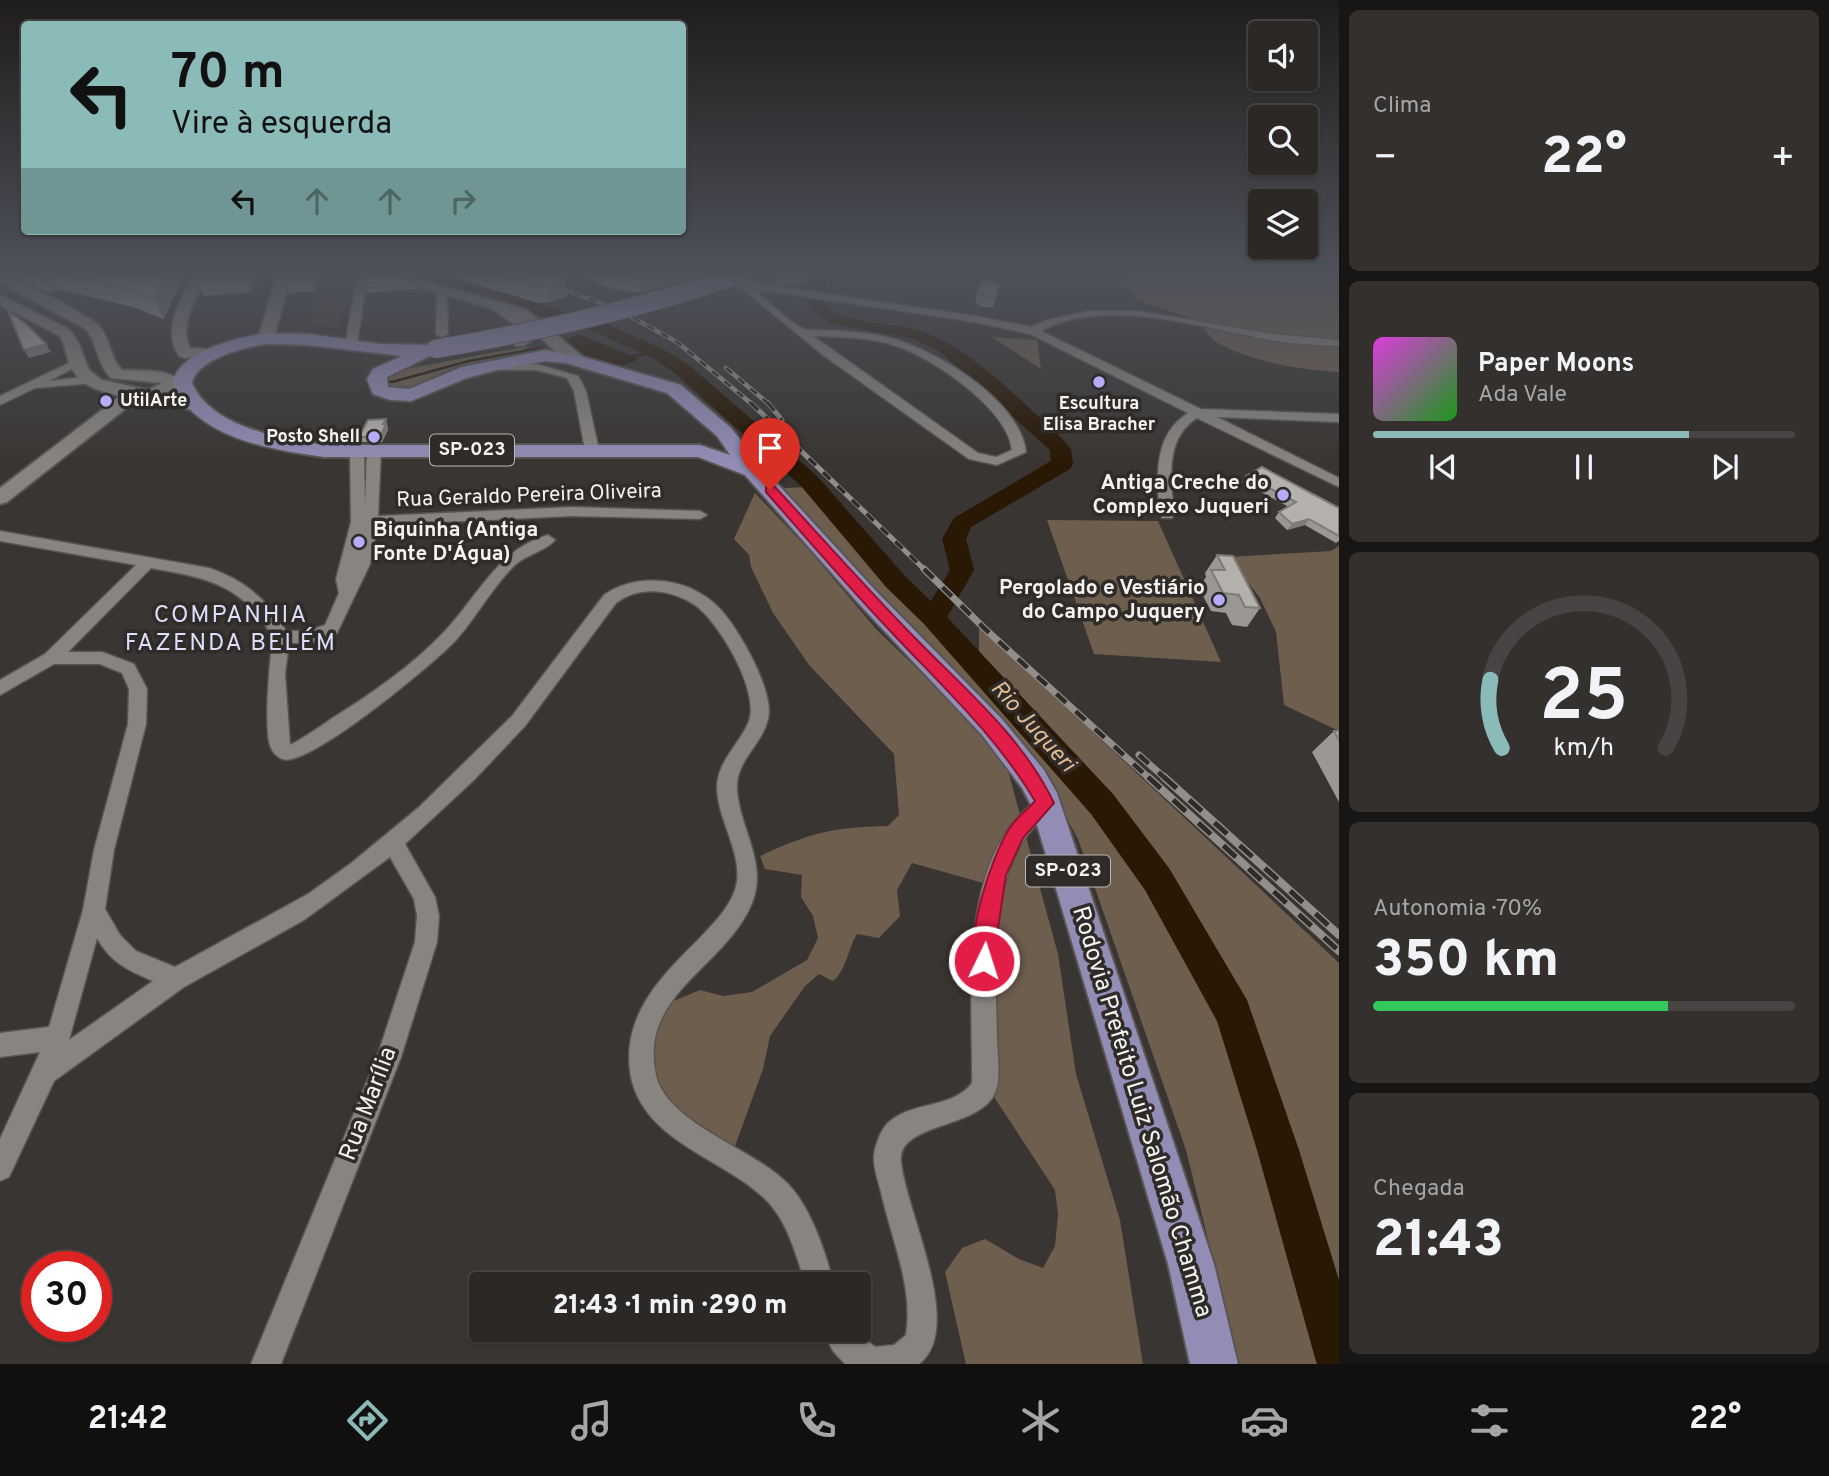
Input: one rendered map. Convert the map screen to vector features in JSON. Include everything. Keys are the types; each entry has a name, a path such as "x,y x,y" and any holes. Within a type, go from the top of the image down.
{"main road":[{"path":"66,335 72,341 79,369 91,380 142,389"},
{"path":"99,335 103,351 117,375 142,389"},
{"path":"178,335 185,353 211,355"},
{"name":"SP-023","path":"142,389 211,355 266,338 305,338 383,350 516,335"},
{"path":"544,335 576,358"},
{"name":"SP-023","path":"305,338 358,356 383,373"},
{"name":"SP-023","path":"383,373 436,344"},
{"path":"76,358 103,351"},
{"name":"SP-023","path":"194,405 182,380 186,372 211,355"},
{"name":"SP-023","path":"383,373 380,390 385,394 407,396 423,392 458,375 533,357 576,358 616,373 666,384 724,432 754,472"},
{"path":"0,498 142,389"},
{"name":"SP-023","path":"142,389 194,405 241,430 276,443 324,451 700,451 754,472"},
{"path":"700,451 714,448 724,432"},
{"name":"Rodovia Prefeito Luiz Salomão Chamma","path":"754,472 868,598 992,727 1018,757 1045,803 1191,1264 1214,1364"}],"street":[{"path":"351,345 353,335"},
{"path":"436,344 437,335"},
{"path":"519,344 527,338 526,335"},
{"path":"807,335 974,456 998,461 1018,453 1016,433 983,397 954,374 916,350 871,337 839,335"},
{"path":"1041,335 1339,483"},
{"path":"1256,335 1339,343"},
{"path":"0,401 30,387 76,358"},
{"path":"492,367 536,367 572,376 577,382 592,450"},
{"path":"30,387 91,380"},
{"path":"1167,515 1164,458 1172,435 1182,419 1196,413 1339,418"},
{"path":"281,637 309,637 331,629 341,614 347,593 357,579 365,522 366,451"},
{"name":"Rua Geraldo Pereira Oliveira","path":"365,522 533,513 631,511 700,515"},
{"path":"0,536 146,564 204,572 223,578 264,607 281,637 276,696 279,746 287,753 298,750 360,710 419,666 451,635 508,563 520,553 548,540"},
{"path":"0,688 51,658 146,564"},
{"path":"45,1072 176,979 238,946 331,890 393,842 510,731 540,695 603,607 616,595 638,586 680,590 695,597 720,619 761,702 758,721 731,766 727,784 729,806 746,856 748,881 743,901 732,917 657,1001 645,1026 641,1051 643,1074 656,1105 672,1121 761,1176 781,1195 792,1213 815,1272"},
{"path":"0,1168 58,1038 94,910 104,850 137,724 138,689 128,669 102,658 51,658"},
{"path":"846,1342 856,1355 873,1363 893,1361 912,1352 920,1340 923,1316 897,1209 887,1160 888,1148 896,1134 923,1120 961,1108 978,1098 985,1087 985,948 996,875 1017,832 1045,803"},
{"name":"Rua Marília","path":"266,1364 389,1057 426,942 428,916 424,897 393,842"},
{"path":"94,910 112,943 128,959 176,979"},
{"path":"0,1045 58,1038"}],"shaded area":[{"path":"580,335 639,359 621,367 589,358 562,342"},
{"path":"1209,335 1339,335 1339,372 1277,364 1232,350 1214,341"},
{"path":"992,337 1037,340 1041,369"},
{"path":"529,346 514,358 462,365 412,389 389,391 383,379 395,371"},
{"path":"810,487 891,583 970,663 979,660 979,625 1339,963 1339,1364 1236,1364 1233,1341 1186,1150 1078,839 1041,771 849,565 784,488"},
{"path":"755,493 810,551 876,629 960,710 1007,767 1058,954 1076,1074 1120,1220 1143,1364 966,1364 945,1272 962,1248 985,1239 1019,1259 1043,1268 1055,1246 1058,1214 1055,1190 994,1097 995,1044 989,980 1001,888 912,863 897,890 900,916 879,938 857,934 837,977 833,981 819,974 805,986 770,1036 763,1069 734,1149 660,1104 646,1052 649,1026 671,1002 700,990 723,996 752,992 807,960 818,938 813,916 801,897 802,875 765,869 760,856 822,833 888,826 899,815 894,754 809,665 773,613 751,567 749,555 734,539"},
{"path":"1047,520 1158,521 1221,662 1094,654"},
{"path":"1339,546 1339,731 1284,705 1276,632 1260,598 1228,557 1331,551"}],"building":[{"path":"18,335 37,335 46,344 24,350"},
{"path":"386,419 380,437 359,437 368,420"},
{"name":"Antiga Creche do Complexo Juqueri","path":"1262,467 1339,508 1339,536 1309,519 1292,524 1279,512 1296,502 1246,476"},
{"path":"1217,555 1233,556 1260,608 1245,607 1239,595 1223,593 1211,570 1225,570"}],"waterway":[{"path":"616,335 657,353 683,370 809,481 895,581 933,618"},
{"name":"Rio Juqueri","path":"916,335 944,346 1047,434 1060,449 1062,464 962,523 954,539 962,570 933,618"},
{"path":"381,380 392,382 469,361 541,348"},
{"path":"626,357 657,353"},
{"name":"Rio Juqueri","path":"933,618 1102,804 1157,879 1234,1013 1278,1150 1339,1358"}],"railway":[{"path":"664,335 677,342 753,405"},
{"path":"726,368 769,404"},
{"path":"751,403 926,571"},
{"path":"769,404 782,420"},
{"path":"924,569 984,628 1150,779"},
{"path":"1139,755 1166,779"},
{"path":"1148,777 1339,951"},
{"path":"1164,777 1339,935"}],"place":[{"name":"Escultura Elisa Bracher","path":"1099,382"},
{"name":"UtilArte","path":"106,401"},
{"name":"Posto Shell","path":"374,437"},
{"name":"Antiga Creche do Complexo Juqueri","path":"1283,495"},
{"name":"Biquinha (Antiga Fonte D'Água)","path":"359,542"},
{"name":"Pergolado e Vestiário do Campo Juquery","path":"1219,600"}],"district":[{"name":"COMPANHIA FAZENDA BELÉM","path":"231,630"}],"route":[{"path":"770,490 868,598 992,727 1018,757 1045,803 1017,832 996,875 984,961"}]}
